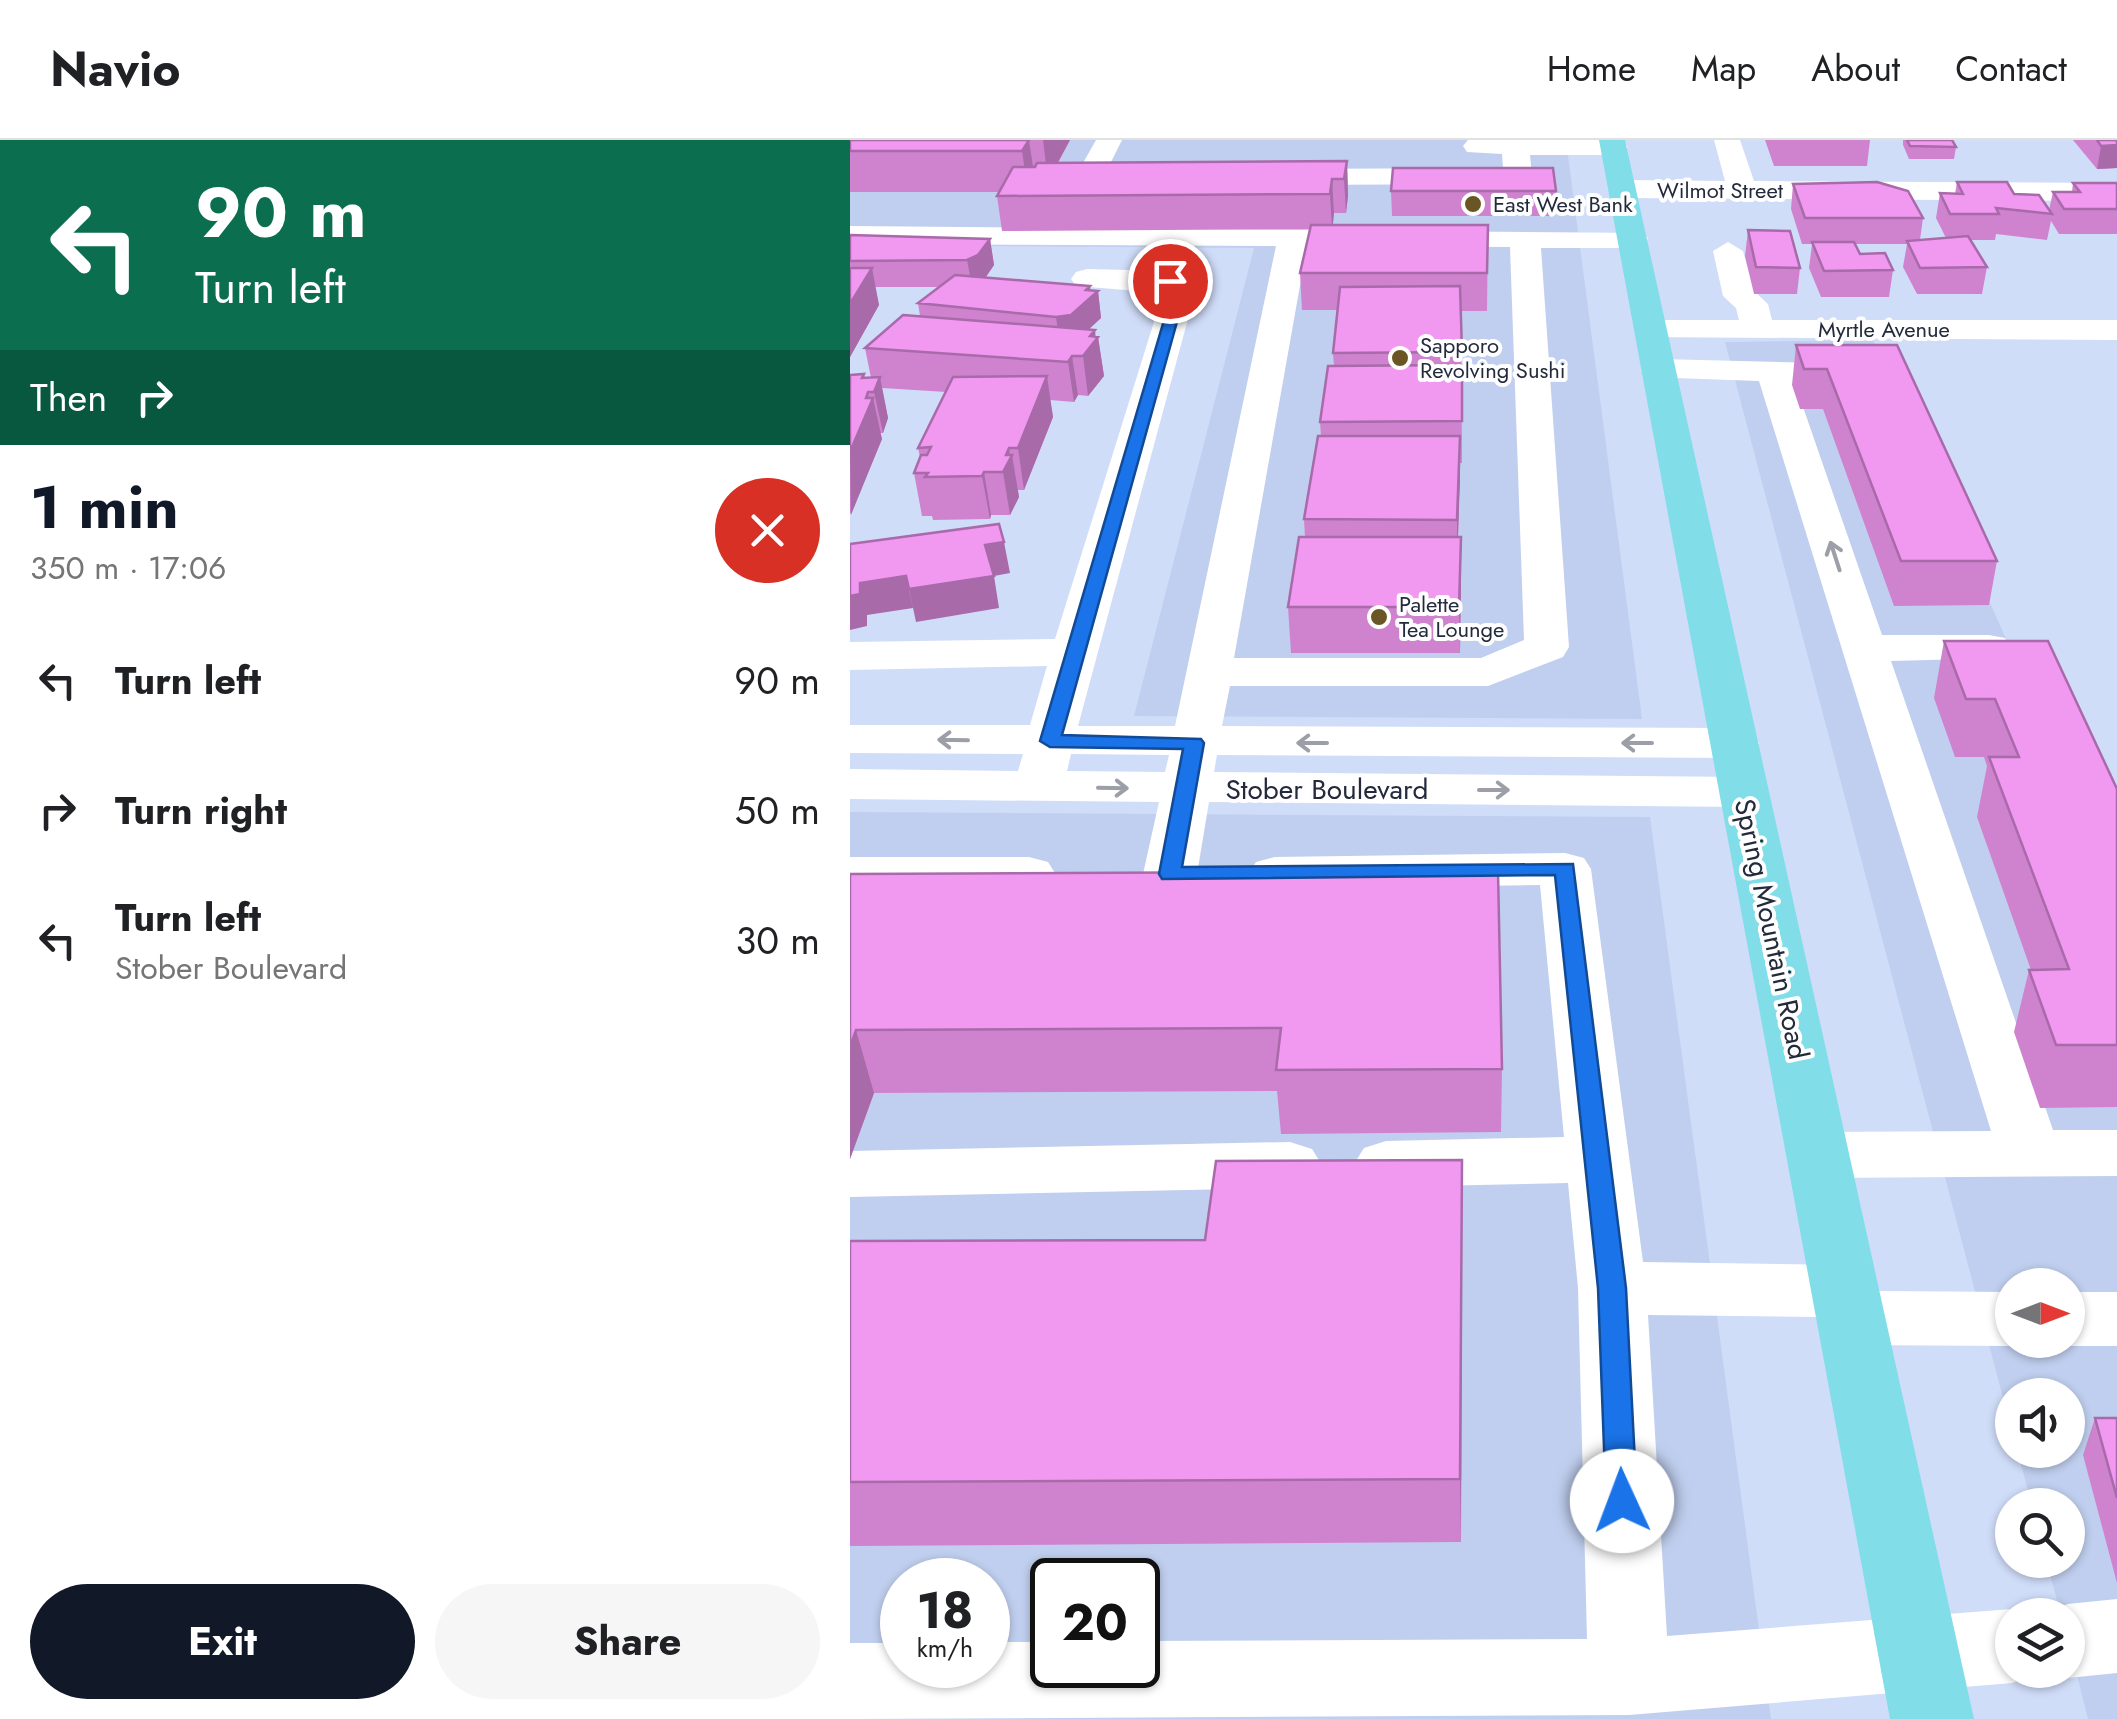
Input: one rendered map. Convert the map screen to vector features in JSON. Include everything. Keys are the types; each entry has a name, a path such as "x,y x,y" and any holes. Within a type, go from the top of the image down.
{"main road":[{"name":"Spring Mountain Road","path":"1620,179 1926,1687"}],"street":[{"path":"1109,140 1088,179 1182,178"},
{"path":"1727,140 1751,198"},
{"path":"1363,237 1374,146"},
{"path":"1455,146 1515,146 1620,179"},
{"path":"1238,178 1518,176 1515,146"},
{"path":"850,236 1524,238 1620,179"},
{"name":"Wilmot Street","path":"1620,179 1751,198 2117,192"},
{"path":"966,236 989,202"},
{"path":"1170,874 1293,237"},
{"path":"1210,672 1488,672 1548,647 1524,238"},
{"path":"1728,251 1739,296 1752,304 1758,329"},
{"path":"1044,764 1178,293 1170,281 1086,280"},
{"name":"Myrtle Avenue","path":"1655,350 1758,329 2117,330"},
{"path":"1655,350 1773,370 1848,370"},
{"path":"1773,370 2029,1153"},
{"path":"1865,648 1988,648"},
{"path":"850,656 1073,652"},
{"name":"Stober Boulevard","path":"850,738 1044,764"},
{"name":"Stober Boulevard","path":"850,784 1044,764 1740,768"},
{"path":"850,873 1565,869 1612,1288 1629,1677"},
{"path":"1818,1155 2117,1153"},
{"path":"850,1174 1598,1159"},
{"path":"1612,1288 1995,1317"},
{"path":"2085,1319 2117,1319"},
{"path":"2085,1639 2117,1636"},
{"path":"850,1681 1629,1677 1926,1687 1995,1654"}],"shaded area":[{"path":"850,140 1566,140 1642,719 1134,716 1254,248 850,245"},
{"path":"1873,340 2117,888 2117,1719 2088,1719 2080,1688 2085,1688 2085,1598 2056,1598 2051,1578 2085,1578 2085,1488 2027,1488 2022,1468 2085,1468 2085,1378 1998,1378 1725,342"},
{"path":"850,812 1650,817 1771,1719 850,1719"}],"building":[{"path":"850,140 1029,140 1022,151 850,151"},
{"path":"1907,140 1952,140 1956,147 1910,146"},
{"path":"2097,140 2117,140 2117,145 2101,146"},
{"path":"1347,161 1344,179 1332,179 1330,194 997,196 1013,167 1035,167 1037,163"},
{"path":"1393,168 1553,168 1556,191 1391,191"},
{"path":"1877,182 1908,191 1923,218 1805,218 1793,184"},
{"path":"1957,182 2007,182 2014,194 2039,195 2052,214 1996,208 1999,214 1950,214 1940,193 1963,194"},
{"path":"2073,183 2117,183 2117,209 2064,209 2053,192 2080,192"},
{"path":"1311,225 1488,225 1487,273 1300,273"},
{"path":"1748,230 1790,231 1800,268 1756,267"},
{"path":"850,235 990,239 978,255 967,260 850,261"},
{"path":"1968,236 1987,267 1920,268 1907,241"},
{"path":"1812,242 1854,242 1860,254 1885,253 1893,270 1824,271"},
{"path":"850,268 872,268 850,304"},
{"path":"955,275 1090,286 1086,290 1098,291 1071,315 1056,317 918,303"},
{"path":"1460,286 1462,352 1333,353 1340,287"},
{"path":"903,315 1095,330 1090,336 1098,337 1083,356 1072,356 1068,362 865,348"},
{"path":"1796,345 1897,345 1997,561 1901,561 1827,369 1804,369"},
{"path":"1462,365 1462,421 1320,422 1328,366"},
{"path":"864,374 862,378 880,377 874,392 868,392 866,398 873,398 850,452 850,375"},
{"path":"1047,376 1018,448 1009,448 1006,455 1012,455 1003,472 925,477 928,473 914,473 921,455 927,455 931,447 918,448 953,377"},
{"path":"1318,436 1460,436 1457,520 1304,519"},
{"path":"999,524 1004,542 985,545 994,576 909,589 906,576 860,583 860,594 850,596 850,544"},
{"path":"1299,537 1461,537 1459,607 1288,607"},
{"path":"1944,641 2048,641 2117,789 2117,1045 2056,1045 2029,970 2069,969 1989,757 2019,757 1995,699 1966,699"},
{"path":"1498,871 1502,1069 1276,1070 1281,1028 856,1030 850,1047 850,874"},
{"path":"1462,1160 1460,1479 850,1482 850,1241 1205,1240 1216,1161"},
{"path":"2095,1418 2117,1418 2117,1498"}],"place":[{"name":"East West Bank","path":"1473,204"},
{"name":"Sapporo Revolving Sushi","path":"1400,358"},
{"name":"Palette Tea Lounge","path":"1379,617"}],"route":[{"path":"1170,281 1178,293 1050,741 1194,743 1170,874 1565,869 1612,1288 1622,1501"}]}
